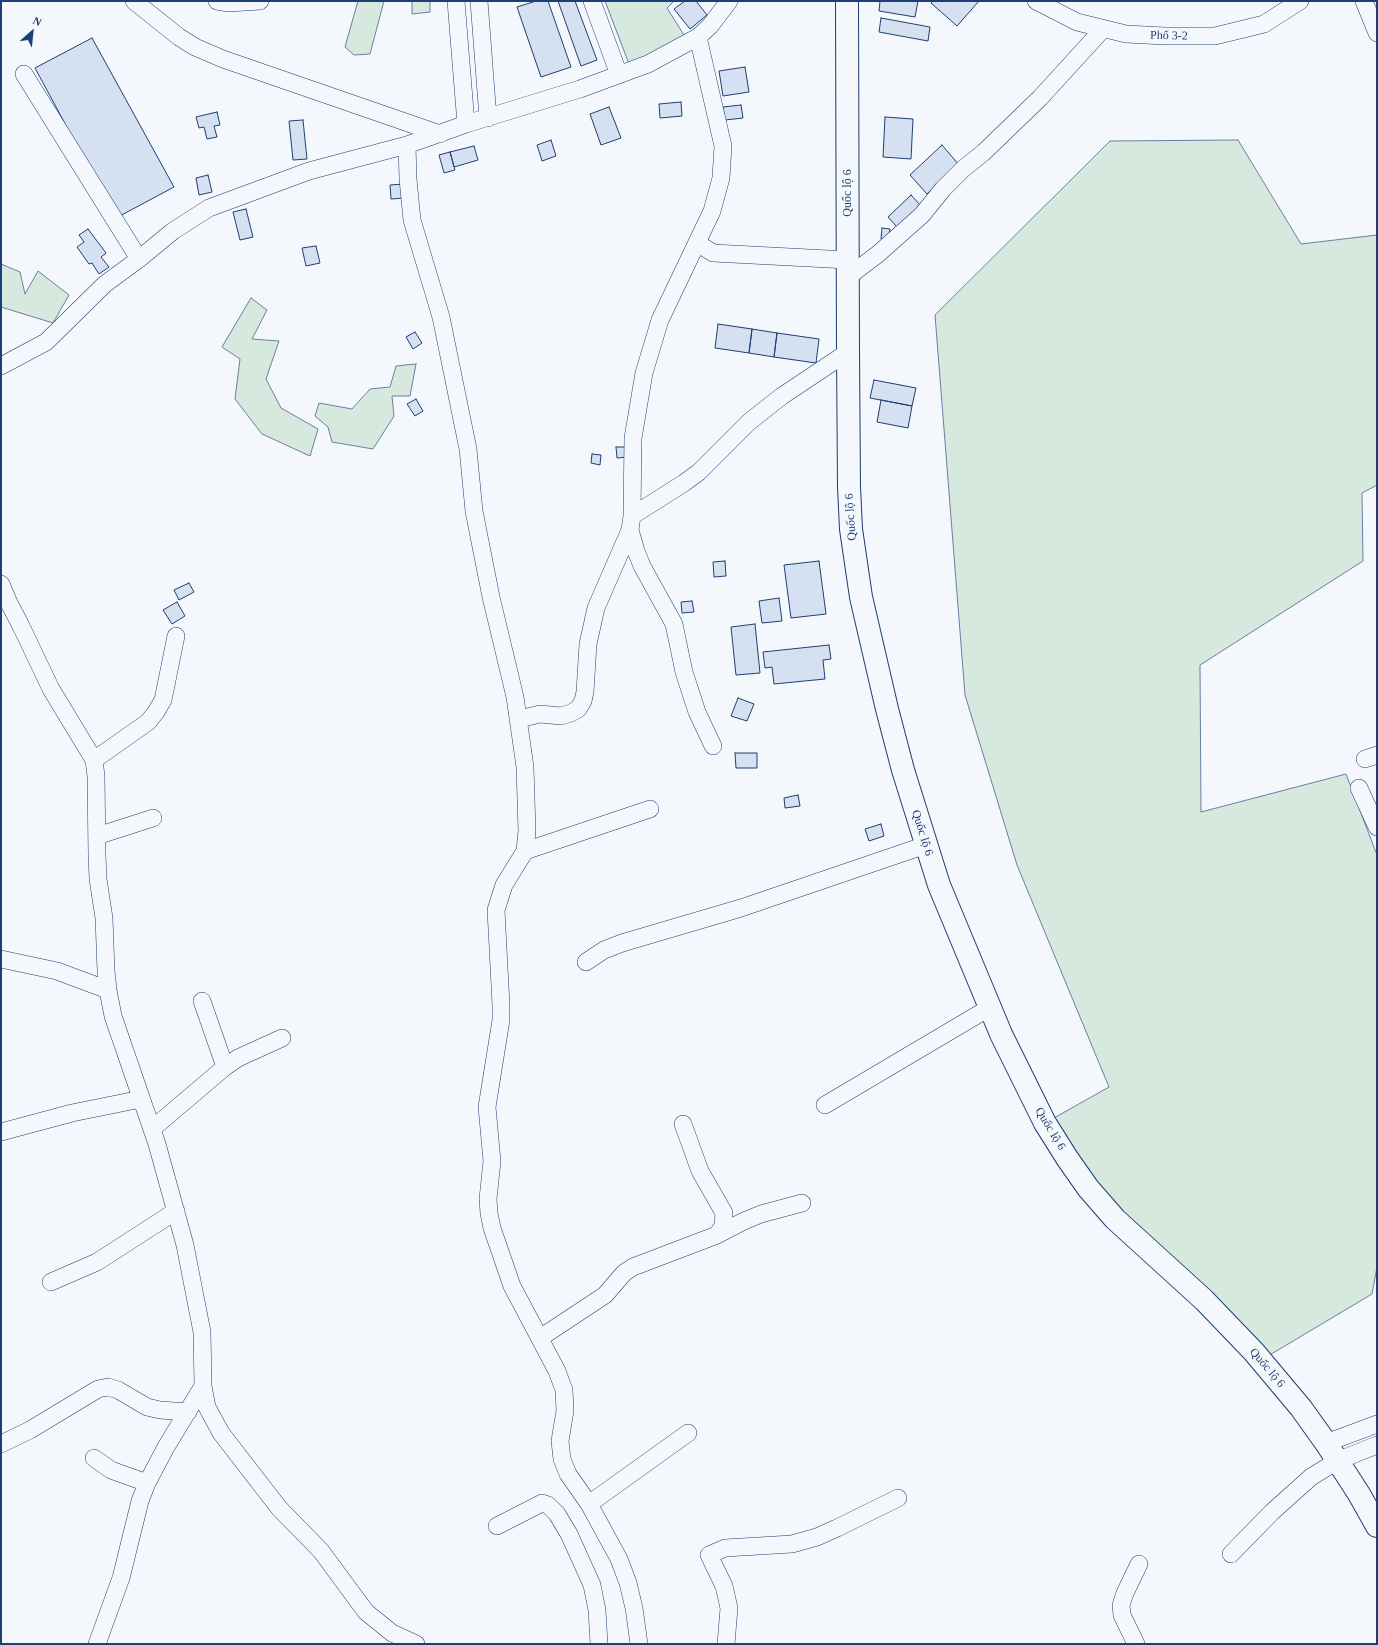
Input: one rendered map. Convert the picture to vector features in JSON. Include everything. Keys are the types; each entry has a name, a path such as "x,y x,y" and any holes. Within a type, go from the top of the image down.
{"highway":[{"name":"Quốc lộ 6","path":"847,1 849,487 851,529 861,597 887,709 939,885 989,1008 1013,1060 1045,1123 1088,1188 1115,1219 1204,1300 1254,1352 1301,1408 1359,1494 1377,1526"}],"street":[{"path":"134,1 179,37 195,47 223,59 440,134"},
{"path":"218,1 229,3 260,1"},
{"path":"479,1 488,118"},
{"path":"592,1 619,75"},
{"path":"1,366 46,342 92,295 173,231 209,208 309,171 407,145 466,124 580,90 648,64 698,37 710,26 729,1"},
{"name":"Phố 3-2","path":"1036,1 1077,22 1126,34 1165,36 1215,36 1264,24 1300,1"},
{"path":"1364,1 1377,33"},
{"path":"461,2 466,124"},
{"path":"696,243 713,252 848,268 878,254 922,215 943,189 964,168 984,153 1029,109 1103,29"},
{"path":"698,37 723,146 721,178 712,211 660,320 644,374 633,438 631,523 636,551 642,566 674,624 684,672 697,712 713,746"},
{"path":"24,74 139,259"},
{"path":"407,145 408,179 412,220 441,317 468,449 474,511 491,597 511,677 519,719 526,792 527,831 525,851 504,885 496,910 501,1020 487,1096 492,1161 488,1199 492,1228 512,1286 557,1371 564,1390 565,1411 560,1441 562,1459 568,1474 589,1504 619,1559 628,1583 634,1608 639,1644"},
{"path":"519,719 540,714 561,716 578,709 583,701 585,692 588,644 596,608 631,523 699,472 749,422 776,400 809,376 848,352"},
{"path":"1,584 51,689 94,760 96,776 98,878 104,918 108,990 113,1016 152,1129 185,1245 202,1332 203,1386 207,1407 221,1433 279,1508 321,1551 366,1612 392,1633 416,1644"},
{"path":"94,760 148,722 156,712 163,700 176,636"},
{"path":"1359,788 1377,827"},
{"path":"525,851 650,809"},
{"path":"97,836 153,818"},
{"path":"586,962 604,950 622,943 740,908 926,845"},
{"path":"1,959 57,971 108,990"},
{"path":"202,1001 225,1067"},
{"path":"825,1106 989,1008"},
{"path":"152,1129 225,1067 238,1058 282,1038"},
{"path":"1,1132 72,1113 141,1099"},
{"path":"683,1124 700,1171 724,1213 723,1226 717,1235"},
{"path":"540,1338 605,1295 624,1273 633,1266 717,1235 744,1220 802,1203"},
{"path":"51,1282 97,1262 176,1211"},
{"path":"97,1644 118,1586 140,1501 166,1447 203,1386"},
{"path":"1,1444 30,1430 98,1389 108,1387 118,1390 147,1407 160,1410 188,1412"},
{"path":"1231,1554 1290,1495 1311,1477 1331,1452 1377,1424"},
{"path":"589,1504 688,1433"},
{"path":"1331,1452 1377,1445"},
{"path":"94,1458 111,1470 147,1484"},
{"path":"726,1644 729,1608 724,1586 709,1555 725,1548 792,1544 817,1537 898,1498"},
{"path":"497,1526 542,1503 548,1505 557,1514 569,1534 592,1585 597,1610 599,1644"},
{"path":"1136,1644 1122,1614 1121,1605 1124,1593 1139,1564"}],"shaded area":[{"path":"358,1 384,1 370,54 354,55 345,47"},
{"path":"412,1 430,1 430,12 412,14"},
{"path":"605,1 674,1 667,8 684,35 654,54 629,64"},
{"path":"1238,140 1301,244 1377,235 1377,485 1362,493 1363,561 1200,665 1201,812 1346,774 1377,855 1377,1267 1372,1294 1258,1362 1115,1219 1045,1123 1109,1087 1017,865 965,695 935,315 1110,141"},
{"path":"1,264 20,272 25,294 38,271 69,295 53,323 1,307"},
{"path":"251,298 267,310 252,339 279,341 266,379 281,408 318,429 310,456 262,434 235,399 240,359 222,347"},
{"path":"416,364 410,396 392,396 394,416 373,449 332,442 328,427 315,416 319,403 352,409 370,389 390,387 396,366"}],"building":[{"path":"536,1 548,1 571,67 541,77 517,7"},
{"path":"558,1 575,1 597,60 581,66"},
{"path":"685,1 696,1 707,15 690,29 674,9"},
{"path":"880,1 918,1 915,17 879,11"},
{"path":"933,1 979,1 957,26 931,3"},
{"path":"881,18 930,27 928,41 879,32"},
{"path":"92,38 174,187 116,218 35,68"},
{"path":"745,67 749,92 723,96 719,71"},
{"path":"681,102 682,116 660,118 659,104"},
{"path":"741,105 743,118 725,120 723,107"},
{"path":"609,107 621,138 601,145 590,114"},
{"path":"217,112 220,125 214,126 217,137 207,139 204,127 199,128 196,117"},
{"path":"885,117 913,119 911,159 883,157"},
{"path":"303,120 307,159 293,160 289,121"},
{"path":"551,140 556,156 542,161 537,145"},
{"path":"942,145 959,165 927,194 910,175"},
{"path":"474,146 478,160 454,167 450,152"},
{"path":"450,152 455,170 444,173 439,155"},
{"path":"208,175 212,192 199,195 196,178"},
{"path":"404,184 405,198 391,199 390,185"},
{"path":"911,195 921,206 897,227 888,217"},
{"path":"246,209 253,237 240,240 233,212"},
{"path":"882,228 890,229 888,240 881,239"},
{"path":"88,229 106,253 101,257 109,267 99,274 92,263 89,264 77,247 84,242 79,235"},
{"path":"316,246 320,263 306,266 302,248"},
{"path":"718,324 752,329 749,353 715,348"},
{"path":"752,329 777,333 774,357 749,353"},
{"path":"415,332 422,343 413,349 406,337"},
{"path":"777,333 819,339 816,363 774,357"},
{"path":"874,380 916,388 912,406 870,398"},
{"path":"416,399 423,411 415,416 407,404"},
{"path":"881,400 912,406 908,428 877,422"},
{"path":"616,447 626,447 627,457 617,458"},
{"path":"592,454 601,455 600,465 591,463"},
{"path":"725,561 726,576 714,577 713,562"},
{"path":"819,561 826,614 791,618 784,565"},
{"path":"189,583 194,592 179,600 174,590"},
{"path":"779,598 782,621 762,623 759,601"},
{"path":"692,601 694,612 682,613 681,602"},
{"path":"177,602 185,616 172,624 163,610"},
{"path":"755,624 760,673 736,675 731,627"},
{"path":"829,645 831,659 823,660 825,679 774,684 772,667 765,668 763,652"},
{"path":"738,698 754,704 747,721 731,716"},
{"path":"735,753 757,753 757,768 736,768"},
{"path":"798,795 800,806 785,808 784,798"},
{"path":"881,824 884,836 869,841 865,829"}]}
